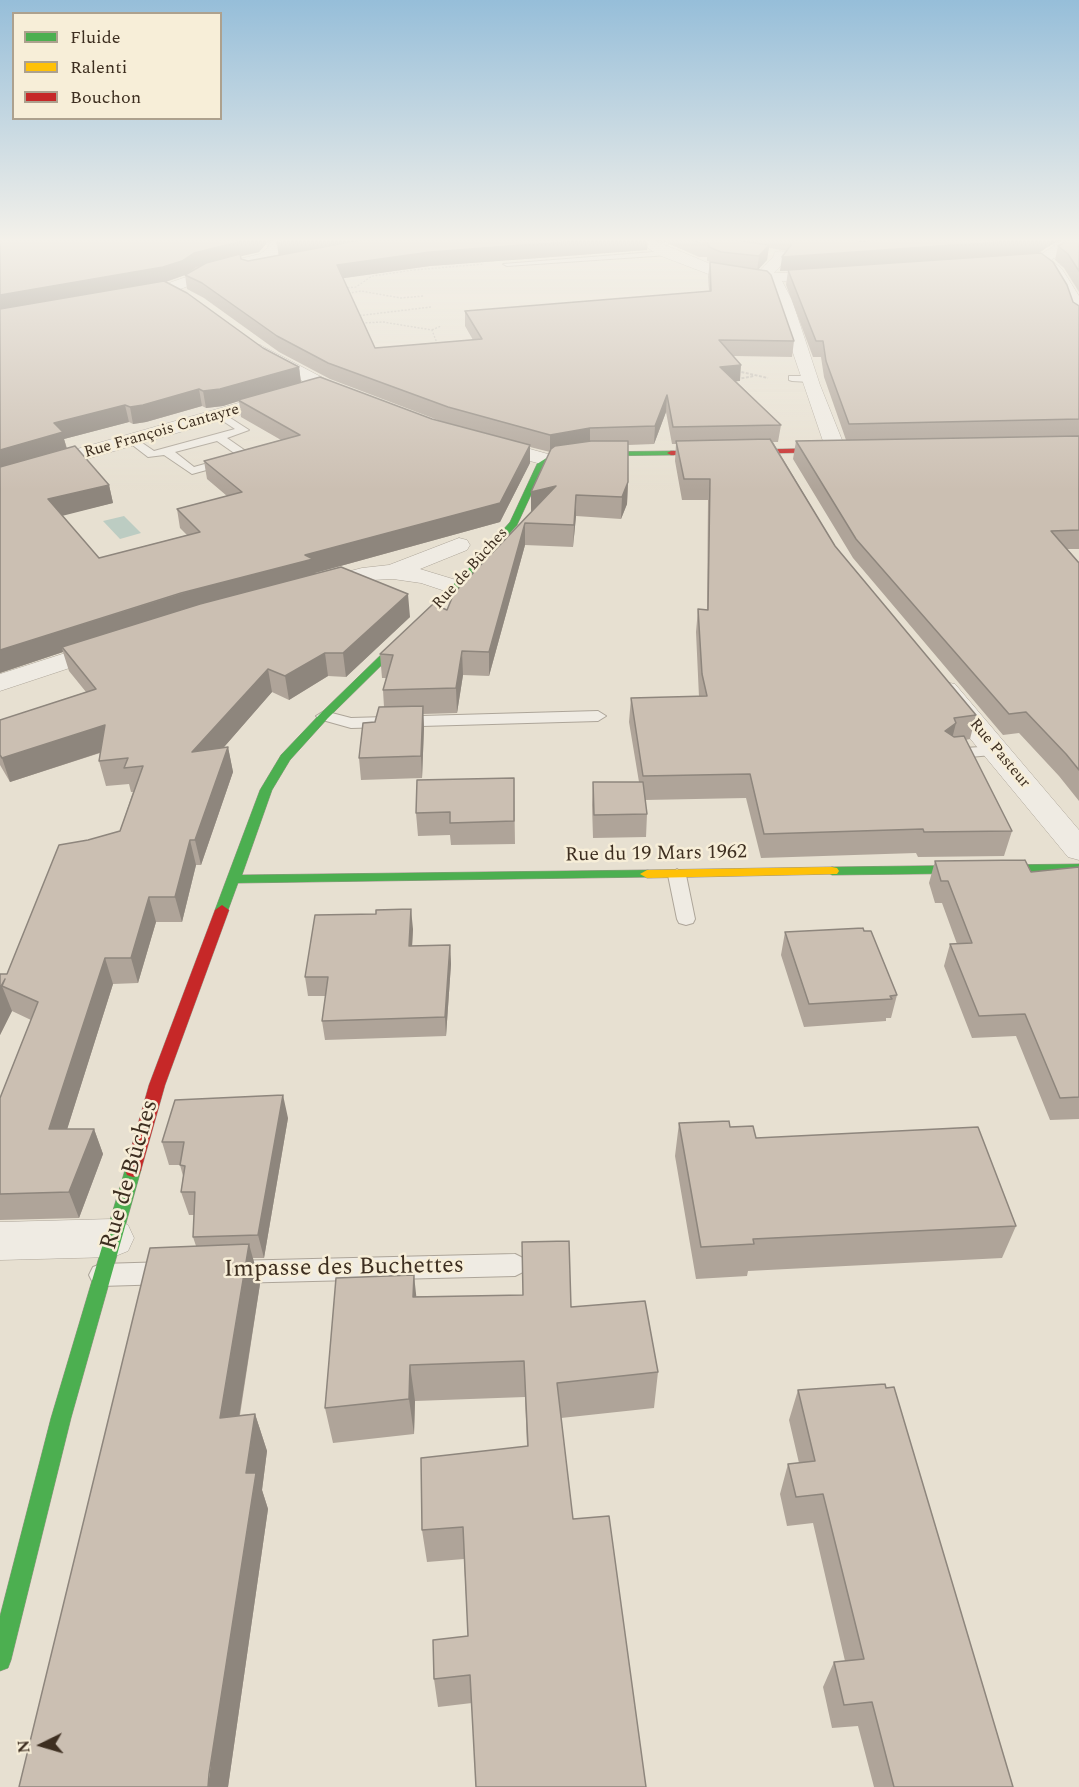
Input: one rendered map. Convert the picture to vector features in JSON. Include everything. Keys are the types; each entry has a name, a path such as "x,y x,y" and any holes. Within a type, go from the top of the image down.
{"main road":[{"path":"548,460 590,454 776,452 840,448"},
{"name":"Rue de Bûches","path":"0,1660 61,1418 157,1085 266,790 285,758 324,716 457,588 514,523 540,466 548,460"},
{"name":"Rue du 19 Mars 1962","path":"234,879 1079,868"}],"street":[{"path":"791,322 800,348 804,381 840,448"},
{"path":"249,342 272,358 323,385 372,404"},
{"name":"Rue François Cantayre","path":"0,478 323,385"},
{"path":"472,438 548,460"},
{"path":"776,452 788,471"},
{"path":"393,572 459,545"},
{"path":"295,592 369,573 393,572 425,577 457,588"},
{"path":"0,683 132,640"},
{"name":"Rue Pasteur","path":"931,672 1079,850"},
{"path":"0,1241 107,1256"}],"lane":[{"path":"131,441 152,455 244,430 221,415"},
{"path":"166,452 192,471 246,456 219,437"},
{"path":"324,716 351,723 598,716"},
{"path":"950,754 996,751"},
{"path":"677,875 686,919"},
{"name":"Impasse des Buchettes","path":"107,1256 202,1272 515,1265"}],"path":[{"path":"366,332 362,323 375,322"},
{"path":"385,322 432,330 441,326"},
{"path":"430,347 439,346 432,330"},
{"path":"732,369 795,385 804,381"},
{"path":"737,379 758,376"}],"shaded area":[{"path":"124,516 141,533 120,539 103,521"}],"building":[{"path":"0,322 228,322 263,348 299,367 220,389 203,391 199,389 143,405 130,407 125,405 54,423 63,432 0,450"},
{"path":"258,322 363,322 375,348 482,339 472,322 788,322 794,341 719,340 741,365 720,367 781,425 673,427 667,395 655,426 590,428 550,435 448,407 328,363 277,336"},
{"path":"809,322 1079,322 1079,419 849,424 826,361 823,341 816,341"},
{"path":"320,377 432,419 530,445 500,503 305,555 313,559 181,593 0,650 0,467 75,446 109,485 48,499 99,558 200,532 177,509 242,492 204,461 300,435 238,400"},
{"path":"1079,436 1079,530 1051,531 1079,563 1079,770 1026,712 1009,714 856,539 796,441"},
{"path":"770,439 835,546 976,715 954,718 956,723 945,731 954,737 964,736 1012,831 924,832 923,829 764,834 750,774 643,776 631,698 707,696 702,674 698,609 708,610 710,479 684,479 676,441"},
{"path":"591,441 628,441 628,482 622,497 576,495 574,525 525,523 489,652 462,651 456,688 383,690 393,655 380,654 433,604 447,610 454,593 556,486 531,492 551,449 555,446"},
{"path":"341,567 408,594 343,653 325,653 285,676 268,669 192,752 228,747 195,840 190,840 175,897 149,897 131,958 105,958 49,1129 94,1129 69,1192 0,1194 0,1098 38,1002 2,986 5,979 0,988 0,974 7,974 59,845 120,831 143,766 124,768 128,758 99,761 105,725 2,758 0,755 0,720 96,689 62,647 200,604"},
{"path":"423,706 421,756 359,758 363,723 375,722 379,707"},
{"path":"514,778 514,821 450,823 450,812 416,813 417,780"},
{"path":"593,782 643,782 647,814 594,815"},
{"path":"1025,860 1031,872 1079,867 1079,1097 1060,1098 1025,1014 979,1016 950,944 972,943 948,881 941,881 935,861"},
{"path":"411,909 409,946 450,945 445,1017 322,1021 328,977 305,977 315,915 376,914 376,910"},
{"path":"863,928 864,931 871,931 897,995 890,996 892,999 809,1004 785,932"},
{"path":"283,1095 258,1235 193,1237 195,1192 181,1192 185,1166 180,1165 184,1142 162,1142 175,1100"},
{"path":"729,1121 730,1127 753,1126 756,1138 978,1127 1016,1226 753,1239 754,1244 701,1247 679,1123"},
{"path":"569,1241 571,1307 645,1301 658,1372 557,1383 573,1519 609,1516 646,1787 476,1787 470,1675 434,1679 433,1640 468,1636 463,1527 422,1530 421,1458 528,1446 524,1361 410,1365 409,1399 325,1408 336,1278 414,1275 413,1297 523,1295 522,1242"},
{"path":"249,1244 220,1418 255,1414 246,1473 256,1473 208,1787 19,1787 150,1248"},
{"path":"885,1384 886,1388 894,1387 1013,1787 894,1787 872,1702 844,1705 834,1662 864,1659 823,1494 796,1497 788,1464 815,1461 798,1390"}],"traffic: fast":[{"path":"222,910 266,790 285,758 324,716 467,576 514,523 540,466 548,460 590,454 671,453"},
{"path":"832,871 1079,868"},
{"path":"234,879 647,874"},
{"path":"0,1660 61,1418 133,1170"}],"traffic: slow":[{"path":"647,874 832,871"}],"traffic: jam":[{"path":"671,453 838,450"},
{"path":"133,1170 157,1085 222,910"}]}
